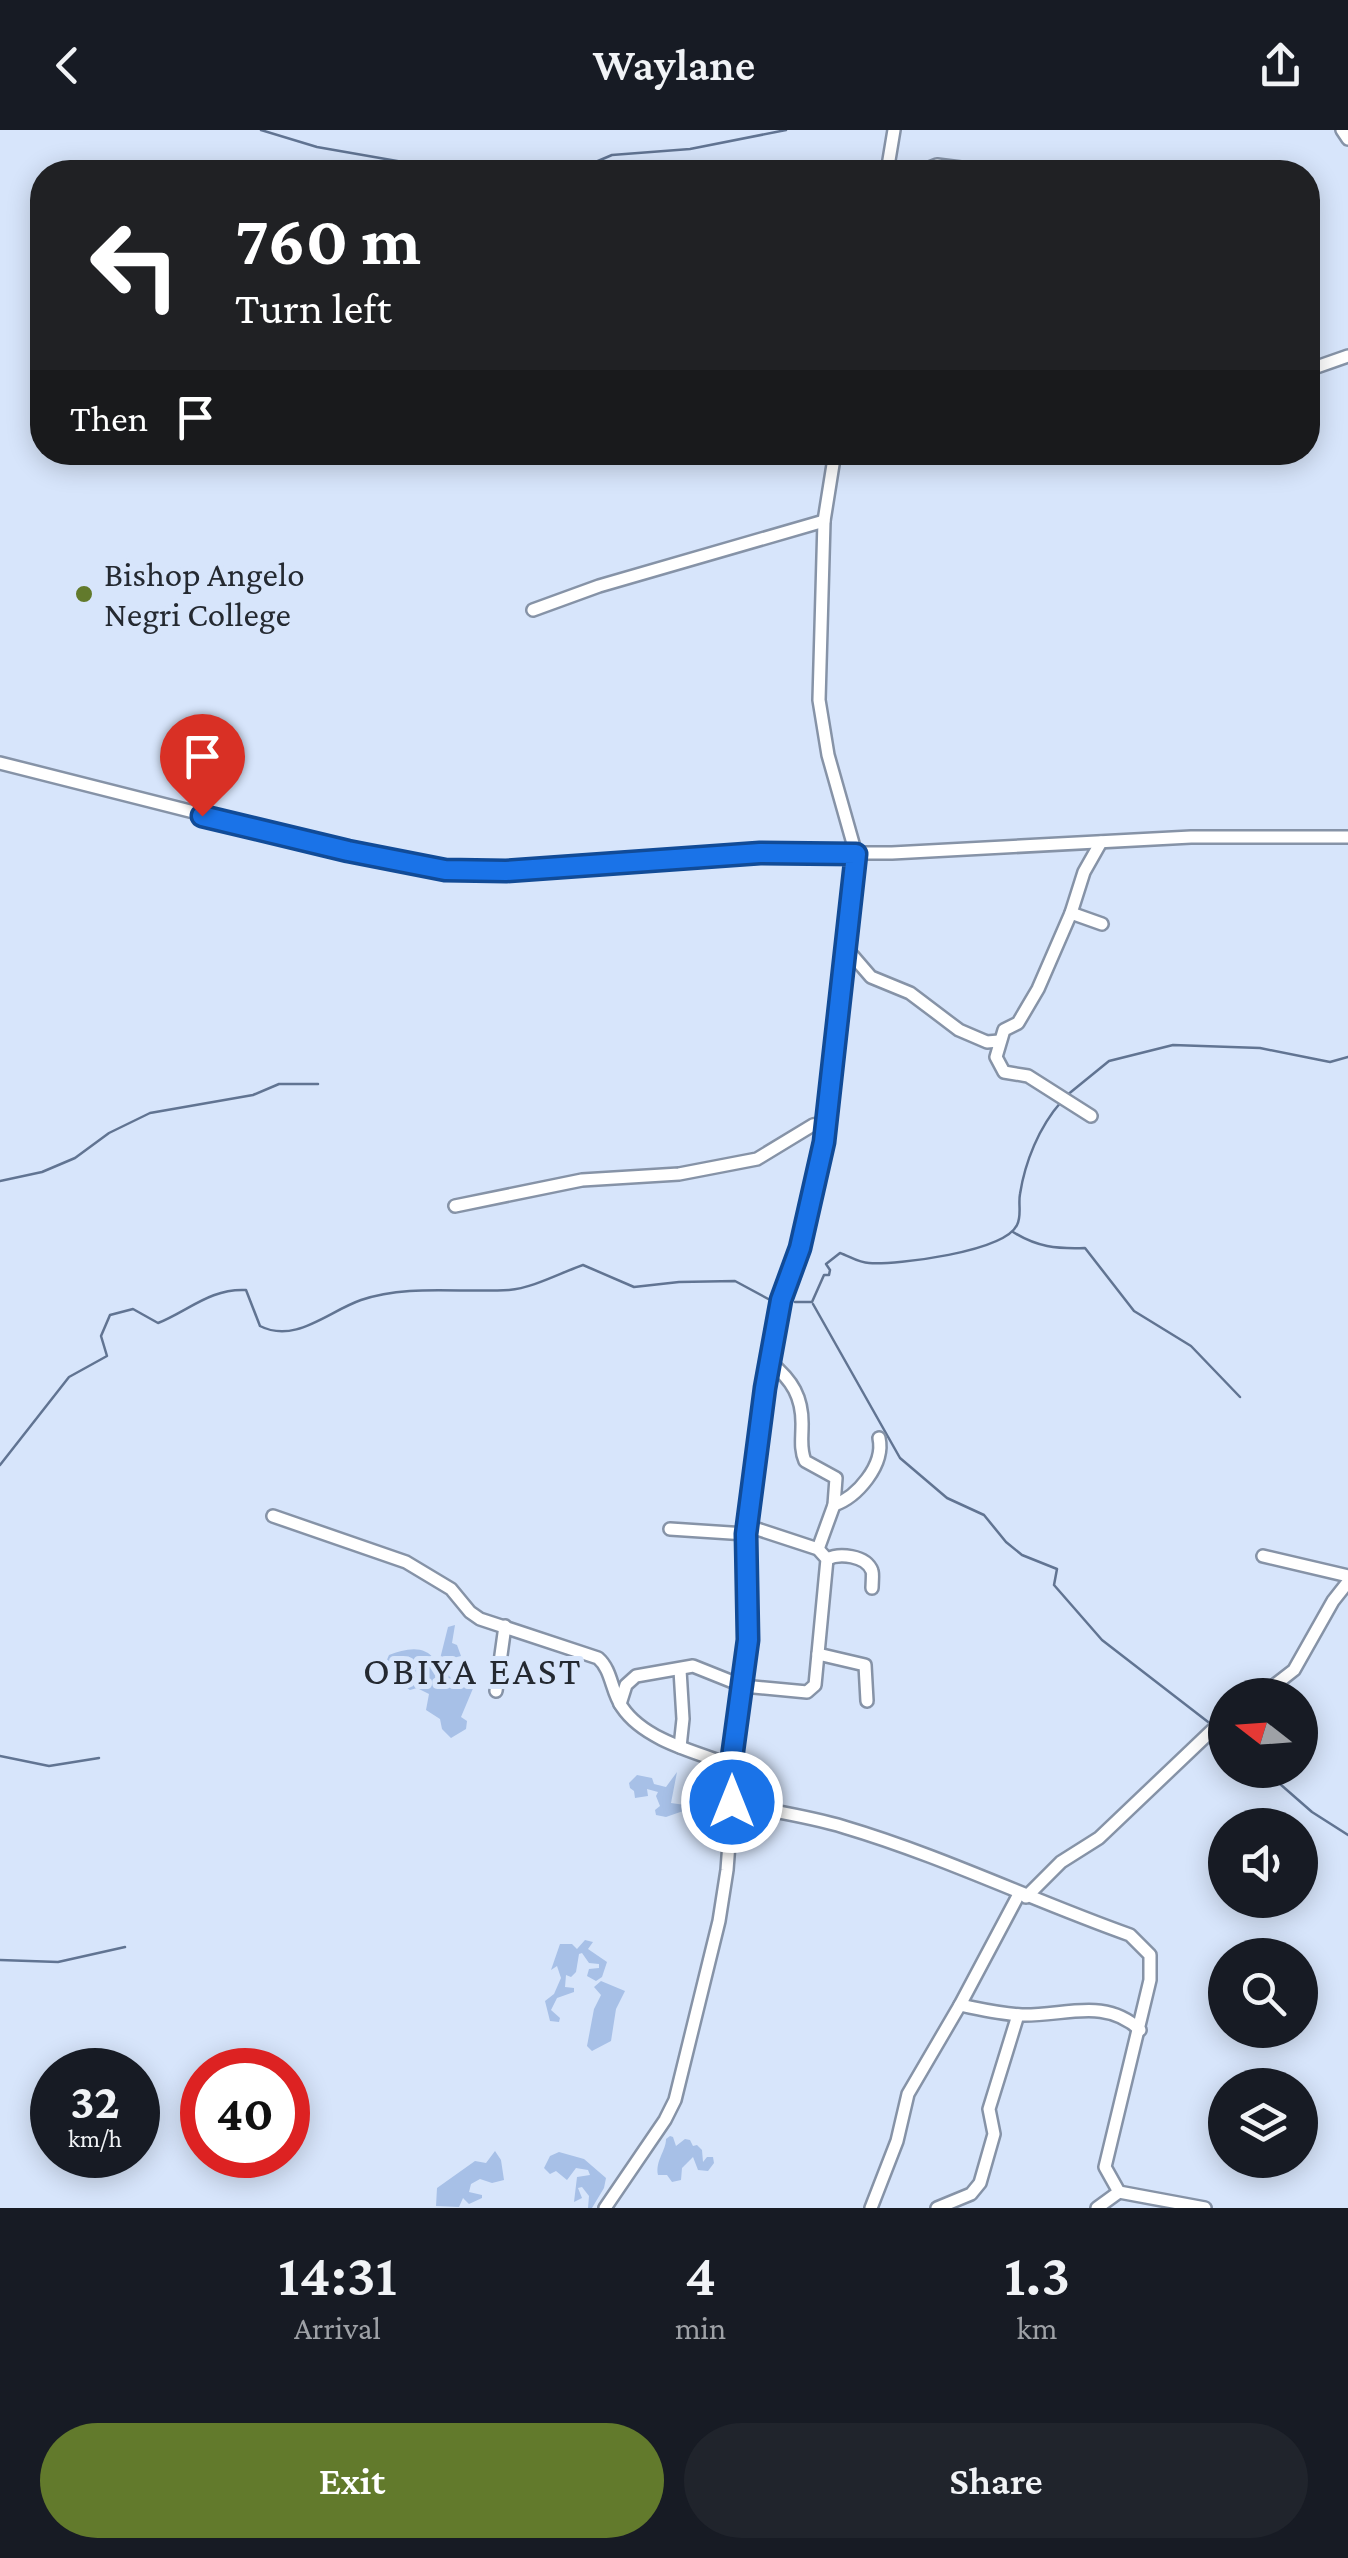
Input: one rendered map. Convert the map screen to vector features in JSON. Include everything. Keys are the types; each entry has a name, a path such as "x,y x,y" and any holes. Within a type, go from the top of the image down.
{"street":[{"path":"890,160 894,130"},
{"path":"1342,130 1348,140"},
{"path":"1320,366 1348,356"},
{"path":"605,2208 665,2120 679,2088 719,1921 732,1802 731,1765 749,1615 747,1530 781,1300 800,1248 827,1122 856,854 828,754 819,703 824,521 833,465"},
{"path":"533,610 652,570 824,521"},
{"path":"0,763 348,851 445,870 506,871 760,853 856,854 1101,842 1348,837"},
{"path":"993,1042 1023,1017 1071,913 1084,872 1101,842"},
{"path":"1071,913 1102,924"},
{"path":"846,948 871,977 910,994 959,1030 993,1042"},
{"path":"993,1042 1004,1072 1028,1076 1091,1116"},
{"path":"455,1206 582,1180 679,1174 757,1159 813,1125 827,1122"},
{"path":"620,1704 626,1685 636,1676 693,1666 743,1686 807,1692 816,1685 822,1554 836,1478 805,1460 801,1448 802,1401 790,1381 770,1362"},
{"path":"834,1505 856,1494 863,1484 880,1454 879,1438"},
{"path":"274,1516 406,1562 451,1589 470,1612 601,1660 628,1715 655,1734 731,1765"},
{"path":"670,1529 747,1530 822,1554 844,1554 868,1565 872,1588"},
{"path":"1263,1556 1348,1579 1332,1601 1305,1656 1284,1678"},
{"path":"496,1691 505,1626"},
{"path":"818,1654 865,1665 866,1701"},
{"path":"680,1670 680,1746"},
{"path":"872,2208 908,2094 1022,1896 1061,1862 1098,1838 1208,1734"},
{"path":"732,1802 848,1828 1130,1935 1145,1948 1152,1963 1140,2030 1106,2158 1108,2175 1119,2192 1205,2208"},
{"path":"960,2006 1018,2015 1096,2008 1118,2013 1140,2030"},
{"path":"937,2208 972,2194 980,2183 994,2134 988,2109 1018,2015"},
{"path":"1097,2208 1119,2192"}],"shaded area":[{"path":"455,1625 452,1643 461,1656 453,1658 443,1670 452,1679 463,1677 474,1686 461,1717 467,1721 466,1729 451,1738 442,1729 440,1719 426,1710 429,1694 403,1685 405,1668 398,1665 389,1670 386,1662 389,1655 414,1649 440,1659 448,1627"},
{"path":"677,1772 671,1803 699,1807 700,1812 656,1815 660,1806 658,1792 647,1789 648,1796 635,1798 630,1788 629,1783 637,1775 666,1787"},
{"path":"585,1940 593,1942 588,1949 607,1962 602,1977 596,1981 587,1976 589,1969 599,1968 599,1964 589,1963 579,1954 576,1972 571,1977 566,1975 565,1987 574,1988 574,1992 557,1998 551,2010 560,2018 559,2022 550,2021 545,2001 554,1994 561,1978 557,1966 551,1970 560,1944 572,1944 577,1949"},
{"path":"601,1981 625,1991 616,2009 611,2041 592,2051 587,2046 594,2009 601,1995 594,1987"},
{"path":"670,2136 676,2146 685,2139 697,2145 702,2150 703,2162 713,2157 708,2171 698,2170 693,2157 682,2168 681,2180 672,2182 667,2175 658,2175 659,2161"},
{"path":"495,2151 501,2160 504,2180 492,2183 480,2179 471,2184 469,2192 482,2198 469,2204 463,2198 459,2207 436,2206 437,2188 475,2161 486,2163"},
{"path":"559,2152 584,2159 606,2178 592,2208 588,2208 589,2196 582,2187 578,2188 582,2198 574,2202 577,2177 590,2175 588,2170 576,2168 567,2180 544,2168 550,2156"}],"waterway":[{"path":"261,130 317,147 391,160"},
{"path":"600,160 612,155 690,149 786,130"},
{"path":"1066,1096 1109,1061 1173,1045 1260,1048 1330,1062 1348,1057"},
{"path":"0,1181 42,1172 75,1158 109,1133 150,1113 253,1095 279,1084 318,1084"},
{"path":"795,1302 812,1302 824,1275 829,1275 826,1264 840,1253 865,1263 902,1262 972,1249 1008,1234 1017,1225 1029,1157 1061,1102"},
{"path":"1013,1232 1047,1246 1085,1248 1134,1311 1191,1346 1240,1397"},
{"path":"0,1465 69,1377 107,1356 101,1336 110,1315 133,1309 158,1323 211,1296 246,1290 260,1326 286,1331 379,1295 518,1289 583,1265 634,1287 735,1281 772,1301"},
{"path":"813,1304 900,1458 947,1498 984,1515 1022,1555 1057,1569 1054,1585 1102,1640 1208,1722"},
{"path":"0,1756 49,1766 99,1758"},
{"path":"1285,1788 1348,1835"},
{"path":"0,1960 58,1962 125,1947"}],"place":[{"name":"Bishop Angelo Negri College","path":"84,594"}],"district":[{"name":"OBIYA EAST","path":"473,1670"}],"route":[{"path":"202,816 445,870 506,871 760,853 856,854 824,1142 800,1248 781,1300 765,1388 746,1534 748,1640 731,1765 732,1802"}]}
